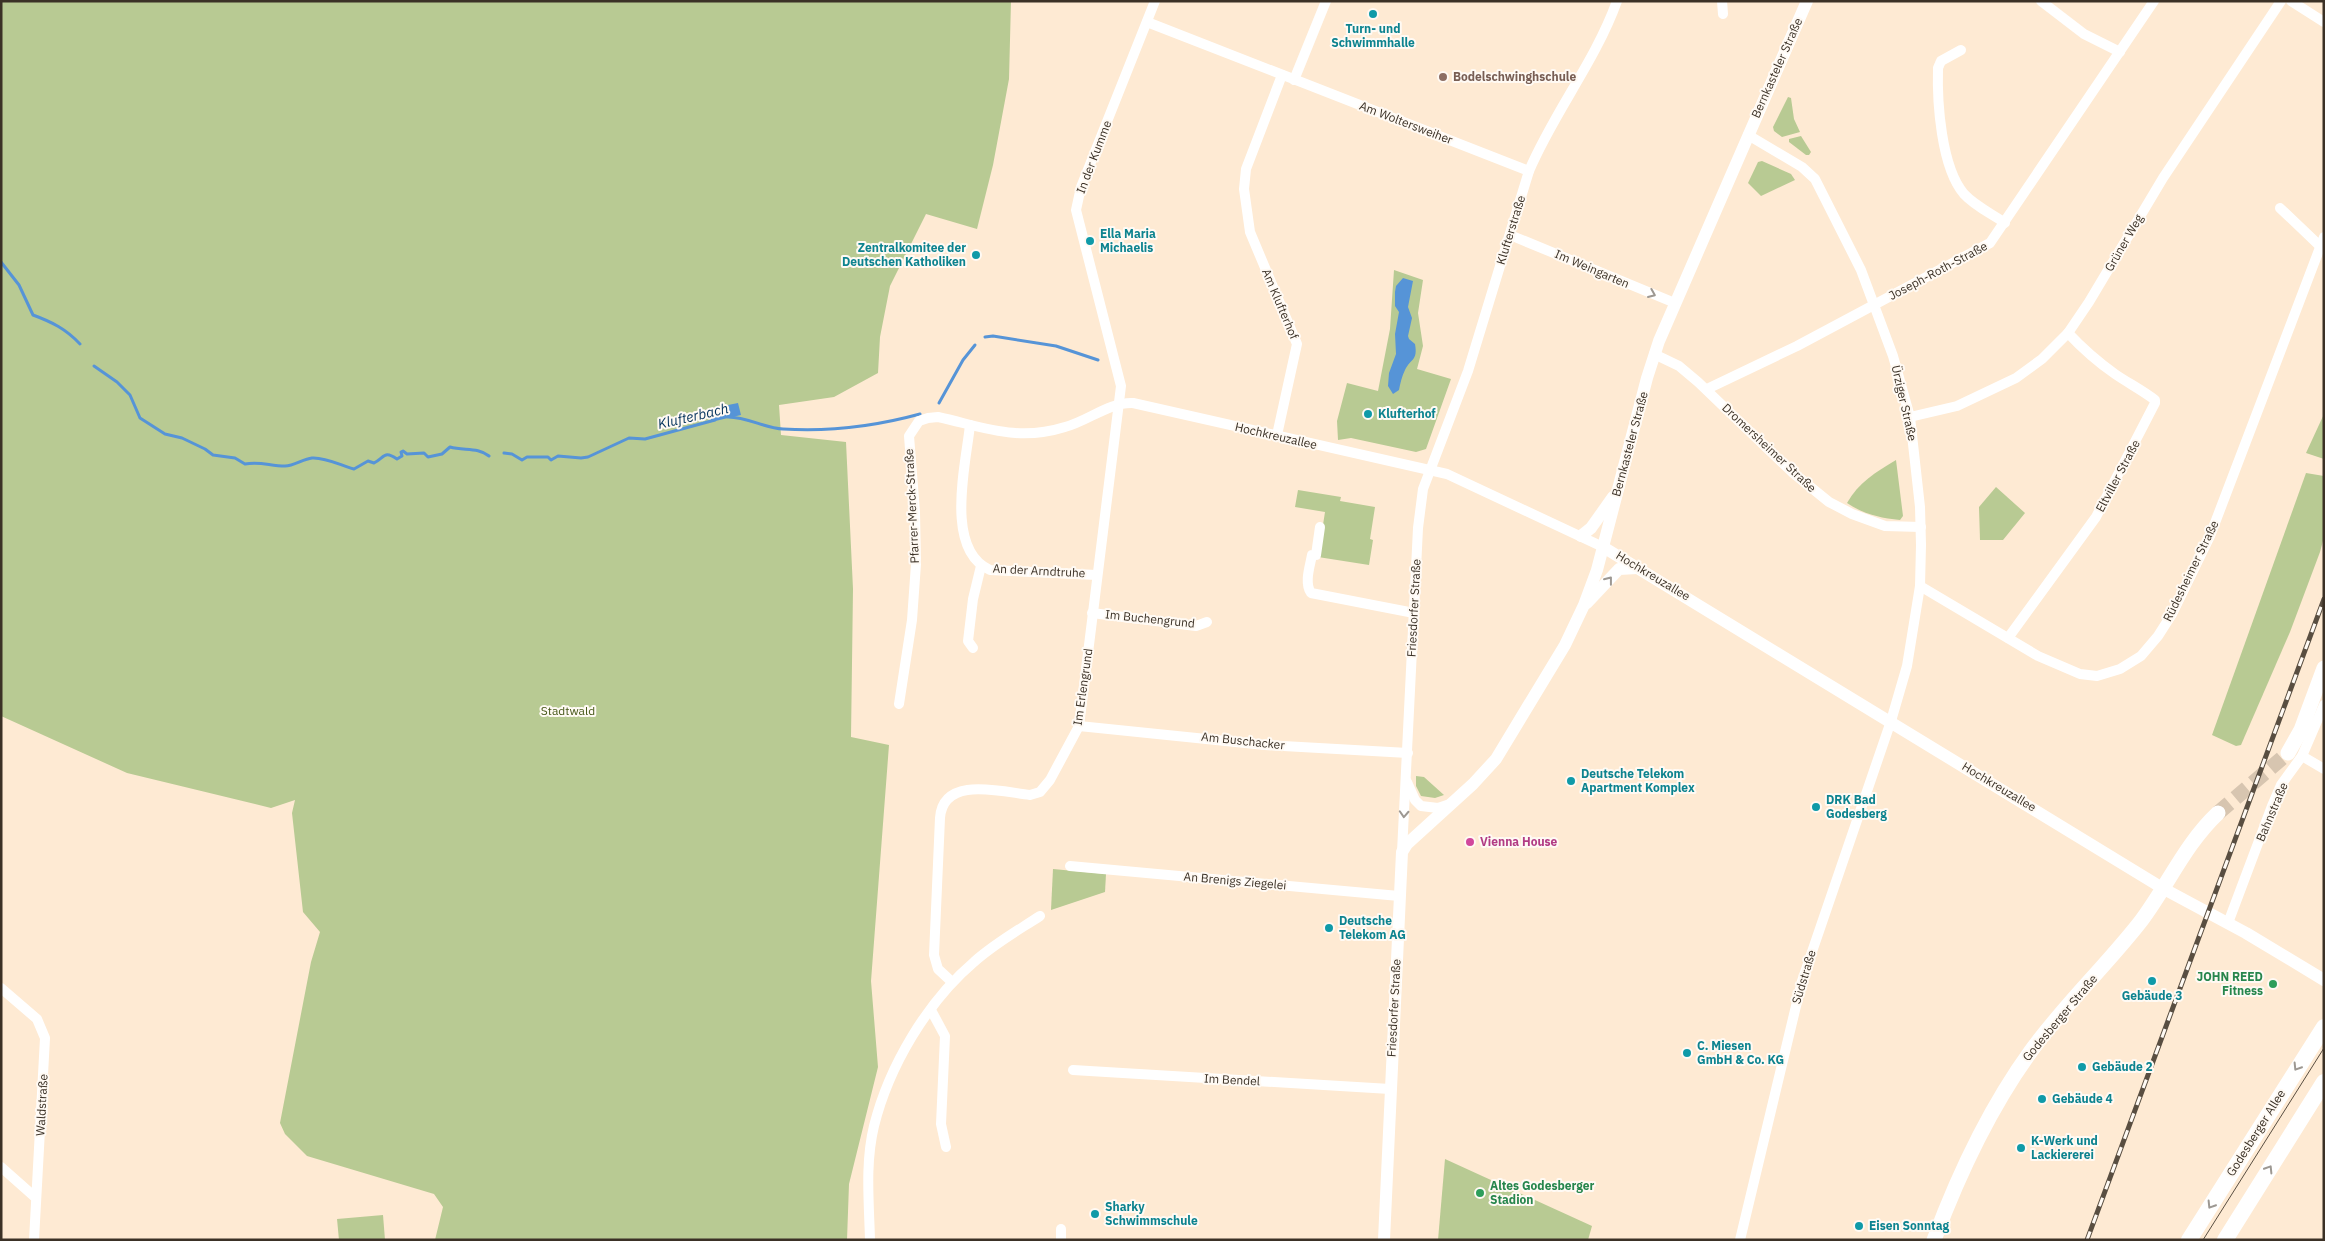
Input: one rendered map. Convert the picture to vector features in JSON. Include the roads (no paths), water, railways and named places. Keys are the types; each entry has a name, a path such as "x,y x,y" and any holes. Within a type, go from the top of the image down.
{"main road":[{"path":"2295,755 2301,730 2324,668"},
{"name":"Godesberger Straße","path":"1934,1240 1972,1148 2006,1089 2046,1032 2128,937 2164,889 2192,841 2218,814"},
{"name":"Godesberger Allee","path":"2190,1240 2324,1026"},
{"path":"2225,1240 2324,1082"}],"street":[{"name":"In der Kumme","path":"1118,405 1120,382 1076,210 1081,187 1155,1"},
{"path":"1294,80 1326,1"},
{"path":"1722,1 1724,14"},
{"name":"Bernkasteler Straße","path":"1402,852 1407,844 1453,803 1496,759 1565,645 1584,606 1603,546 1654,354 1674,304 1807,1"},
{"path":"2041,1 2084,34 2120,52"},
{"name":"Joseph-Roth-Straße","path":"1707,389 1797,346 1984,248 1995,238 2154,1"},
{"name":"Grüner Weg","path":"1910,417 1957,406 2016,378 2042,359 2068,333 2092,297 2168,170 2282,1"},
{"path":"2291,1 2306,5 2324,22"},
{"name":"Klufterstraße","path":"1430,470 1468,371 1529,171 1540,144 1607,28 1615,2"},
{"name":"Am Woltersweiher","path":"1147,22 1529,171"},
{"path":"1961,50 1941,61 1938,68 1942,126 1950,164 1964,194 2005,223"},
{"name":"Am Klufterhof","path":"1277,435 1297,344 1250,232 1245,204 1246,169 1282,75"},
{"name":"Ürziger Straße","path":"1748,135 1802,166 1815,179 1840,225 1875,304 1893,356 1910,417 1918,478 1921,527 1920,586 1907,666 1891,722"},
{"name":"Rüdesheimer Straße","path":"1920,586 2058,666 2080,674 2097,676 2132,664 2150,647 2175,607 2210,536 2258,415 2322,241 2280,208"},
{"name":"Im Weingarten","path":"1510,235 1674,304"},
{"name":"Eltviller Straße","path":"2008,638 2096,517 2155,403 2155,400 2149,395 2116,374 2084,350 2068,333"},
{"name":"Dromersheimer Straße","path":"1654,354 1679,366 1707,389 1792,472 1829,502 1852,514 1885,526 1921,527"},
{"name":"Hochkreuzallee","path":"913,428 919,421 933,417 1011,434 1049,432 1078,423 1118,405 1134,403 1455,477 1603,546 2164,889 2228,923 2324,980"},
{"name":"Im Erlengrund","path":"952,982 938,969 934,955 940,818 943,804 952,795 965,789 1030,795 1040,792 1050,780 1079,726 1118,405"},
{"name":"An der Arndtruhe","path":"970,425 961,525 971,553 981,566 990,570 1097,575"},
{"name":"Pfarrer-Merck-Straße","path":"899,704 912,620 916,564 915,512 909,436 913,428"},
{"name":"Friesdorfer Straße","path":"1384,1240 1418,528 1423,489 1430,470"},
{"path":"1582,536 1591,528 1618,491"},
{"path":"1320,527 1316,555 1312,555 1308,581 1308,590 1311,593 1398,608 1414,613"},
{"name":"An der Arndtruhe","path":"973,648 968,641 973,599 981,566"},
{"path":"1584,606 1619,568 1640,568"},
{"name":"Im Buchengrund","path":"1092,613 1196,626 1208,622"},
{"name":"Bahnstraße","path":"2228,923 2281,785 2295,755 2324,705"},
{"name":"Südstraße","path":"1740,1240 1802,981 1891,722"},
{"name":"Am Buschacker","path":"1079,726 1265,745 1408,753"},
{"path":"2295,755 2324,770"},
{"path":"1405,776 1410,790 1421,806 1438,808 1453,803"},
{"name":"An Brenigs Ziegelei","path":"1070,866 1399,896"},
{"path":"870,1240 868,1174 874,1127 897,1067 931,1010 952,982 988,950 1040,916"},
{"name":"Waldstraße","path":"1,988 37,1018 45,1038 34,1240"},
{"path":"931,1010 935,1020 944,1030 945,1036 941,1124 946,1147"},
{"name":"Im Bendel","path":"1073,1070 1390,1089"},
{"path":"1,1167 36,1198"}],"water":[{"path":"1403,278 1413,281 1408,307 1412,318 1408,336 1415,344 1416,354 1404,372 1399,390 1393,394 1388,386 1389,373 1396,354 1395,334 1399,312 1395,306 1395,292 1396,286"},
{"path":"738,403 741,415 711,422 708,409"}],"waterway":[{"name":"Klufterbach","path":"1,262 19,285 33,315 58,326 80,344"},
{"name":"Klufterbach","path":"985,337 993,336 1056,346 1098,360"},
{"name":"Klufterbach","path":"939,403 963,360 975,345"},
{"name":"Klufterbach","path":"94,366 117,382 130,395 140,418 165,434 182,438 213,455 235,458 245,464 285,466 317,458 354,469 368,461 374,463 385,455 393,456 397,459 402,456 401,452 403,451 407,454 424,453 428,457 442,454 450,447 476,450 489,456"},
{"name":"Klufterbach","path":"728,417 735,417 769,427 818,430 869,425 920,414"},
{"name":"Klufterbach","path":"504,453 512,454 522,460 527,457 548,457 551,460 558,456 588,457 629,438 645,439 715,420"}],"tunnel":[{"path":"2218,813 2288,753"}],"tram line":[{"path":"2203,1240 2324,1048"}],"railway":[{"path":"2087,1240 2324,599"}],"place":[{"name":"Turn- und Schwimmhalle","path":"1373,14"},
{"name":"Bodelschwinghschule","path":"1443,77"},
{"name":"Ella Maria Michaelis","path":"1090,241"},
{"name":"Zentralkomitee der Deutschen Katholiken","path":"976,255"},
{"name":"Klufterhof","path":"1368,414"},
{"name":"Deutsche Telekom Apartment Komplex","path":"1571,781"},
{"name":"DRK Bad Godesberg","path":"1816,807"},
{"name":"Vienna House","path":"1470,842"},
{"name":"Deutsche Telekom AG","path":"1329,928"},
{"name":"Gebäude 3","path":"2152,981"},
{"name":"JOHN REED Fitness","path":"2273,984"},
{"name":"C. Miesen GmbH & Co. KG","path":"1687,1053"},
{"name":"Gebäude 2","path":"2082,1067"},
{"name":"Gebäude 4","path":"2042,1099"},
{"name":"K-Werk und Lackiererei","path":"2021,1148"},
{"name":"Altes Godesberger Stadion","path":"1480,1193"},
{"name":"Sharky Schwimmschule","path":"1095,1214"},
{"name":"Eisen Sonntag","path":"1859,1226"}],"park label":[{"name":"Stadtwald","path":"568,711"}]}
